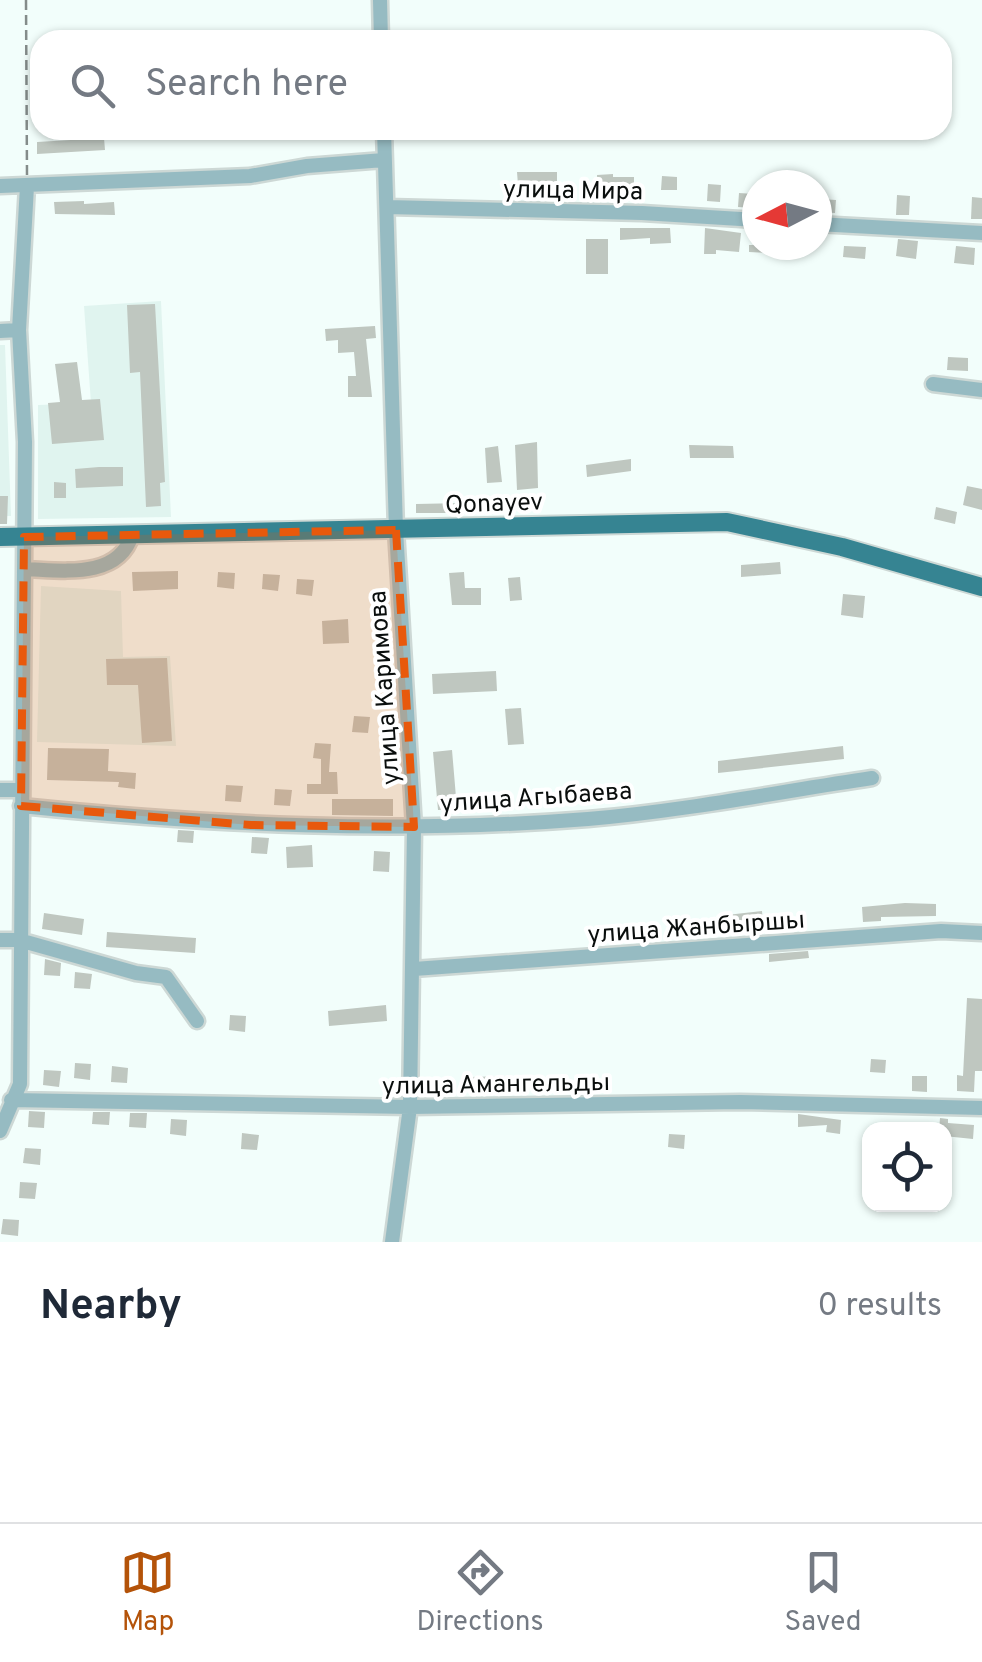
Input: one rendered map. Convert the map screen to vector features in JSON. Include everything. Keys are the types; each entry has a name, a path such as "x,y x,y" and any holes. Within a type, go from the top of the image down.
{"main road":[{"name":"Qonayev","path":"0,537 727,522 824,543 982,587"}],"street":[{"path":"380,0 381,30"},
{"name":"улица Каримова","path":"384,140 396,530 414,827 410,1108 392,1242"},
{"path":"0,186 250,176 307,166 384,160"},
{"path":"1,1126 20,1084 25,442 19,330 27,186"},
{"name":"улица Мира","path":"387,207 742,219"},
{"path":"832,225 982,233"},
{"path":"0,331 19,330"},
{"path":"934,384 982,390"},
{"path":"24,569 77,571 101,566 120,556 132,535"},
{"name":"улица Агыбаева","path":"0,790 21,798 251,826 414,827 589,819 872,778"},
{"name":"улица Жанбыршы","path":"414,969 941,931 982,932"},
{"path":"0,940 19,940 136,973 166,977 196,1021"},
{"name":"улица Амангельды","path":"11,1100 410,1108 740,1102 982,1108"}],"path":[{"path":"26,0 27,186"}],"highlighted area":[{"path":"396,530 414,827 251,825 21,806 24,537"}],"shaded area":[{"path":"161,301 171,517 38,519 38,405 91,403 84,306"},
{"path":"0,345 5,345 11,516 0,516"},
{"path":"41,586 121,591 123,657 170,656 176,746 37,742"}],"building":[{"path":"104,140 105,150 37,154 37,142"},
{"path":"517,172 557,172 557,184 518,185"},
{"path":"597,175 634,177 634,190 598,191"},
{"path":"662,176 677,177 677,190 661,190"},
{"path":"708,184 721,185 720,202 707,201"},
{"path":"897,195 910,196 909,215 896,215"},
{"path":"972,197 982,198 982,219 971,219"},
{"path":"54,202 114,202 115,215 55,214"},
{"path":"620,228 670,228 671,243 650,244 650,238 620,240"},
{"path":"705,228 741,233 739,252 716,250 716,254 704,254"},
{"path":"586,239 608,239 608,274 586,274"},
{"path":"898,239 918,241 916,259 896,256"},
{"path":"844,246 866,247 865,259 843,257"},
{"path":"956,246 975,248 974,265 954,263"},
{"path":"155,304 165,482 160,483 161,506 146,507 140,372 130,373 127,305"},
{"path":"375,326 376,338 366,339 372,397 348,397 348,376 356,376 354,352 338,353 338,340 326,341 325,329"},
{"path":"948,357 968,358 968,371 947,370"},
{"path":"77,362 82,400 100,399 104,440 52,444 48,403 60,402 55,364"},
{"path":"537,442 538,488 517,490 515,445"},
{"path":"689,445 733,446 734,458 690,458"},
{"path":"498,446 502,482 487,483 485,448"},
{"path":"631,459 631,471 587,477 586,465"},
{"path":"123,467 123,486 76,488 75,469"},
{"path":"54,482 66,483 66,498 54,498"},
{"path":"967,486 982,489 982,510 963,505"},
{"path":"0,496 8,496 7,524 0,524"},
{"path":"464,503 464,513 416,513 416,504"},
{"path":"936,507 957,512 955,524 934,519"},
{"path":"780,562 781,574 741,577 741,565"},
{"path":"178,571 178,589 133,591 132,572"},
{"path":"218,572 235,573 234,589 217,587"},
{"path":"464,572 465,588 481,588 481,605 452,605 449,573"},
{"path":"263,574 280,575 278,591 262,589"},
{"path":"520,577 522,600 510,601 508,578"},
{"path":"297,579 314,580 312,596 296,594"},
{"path":"843,594 865,596 863,618 841,615"},
{"path":"348,619 349,643 323,644 322,621"},
{"path":"167,658 172,741 142,743 138,685 107,685 106,659"},
{"path":"496,671 497,691 433,694 432,674"},
{"path":"521,708 524,744 508,745 505,709"},
{"path":"354,716 370,717 368,733 352,732"},
{"path":"315,743 331,744 329,772 337,772 338,794 307,794 307,784 321,784 321,759 313,758"},
{"path":"843,746 844,759 718,773 718,761"},
{"path":"48,748 109,749 108,771 136,773 135,789 118,787 119,782 47,780"},
{"path":"452,750 457,809 438,810 433,752"},
{"path":"226,785 243,786 241,802 225,801"},
{"path":"275,789 292,790 290,806 274,805"},
{"path":"332,799 393,799 393,816 332,815"},
{"path":"178,830 194,831 193,843 177,842"},
{"path":"252,837 269,838 267,854 251,853"},
{"path":"312,845 313,867 287,868 286,847"},
{"path":"374,851 390,852 389,872 373,871"},
{"path":"936,904 936,916 881,917 881,921 863,922 862,907"},
{"path":"762,911 763,923 719,928 718,916"},
{"path":"44,913 84,919 82,935 42,929"},
{"path":"107,932 196,938 195,953 106,947"},
{"path":"808,951 809,958 769,962 769,954"},
{"path":"45,959 61,963 60,976 44,975"},
{"path":"75,972 92,974 90,989 74,988"},
{"path":"967,998 982,999 982,1071 975,1071 974,1092 957,1091 957,1075 963,1076"},
{"path":"386,1005 387,1021 329,1026 328,1011"},
{"path":"230,1015 246,1016 245,1032 229,1030"},
{"path":"871,1059 886,1060 885,1073 870,1072"},
{"path":"75,1063 91,1064 90,1080 74,1078"},
{"path":"112,1066 128,1068 127,1083 111,1082"},
{"path":"44,1070 61,1071 59,1087 43,1085"},
{"path":"512,1076 512,1088 470,1089 470,1077"},
{"path":"912,1076 927,1076 927,1092 912,1091"},
{"path":"29,1111 45,1112 44,1128 28,1127"},
{"path":"93,1112 110,1112 109,1125 92,1124"},
{"path":"130,1113 147,1113 146,1128 129,1127"},
{"path":"798,1114 841,1120 840,1134 826,1132 827,1125 798,1127"},
{"path":"171,1119 187,1120 186,1136 170,1134"},
{"path":"952,1123 974,1125 973,1139 952,1137"},
{"path":"242,1133 259,1135 257,1150 241,1149"},
{"path":"669,1134 685,1135 684,1149 668,1147"},
{"path":"25,1148 41,1149 40,1165 23,1163"},
{"path":"20,1182 37,1183 35,1199 19,1198"},
{"path":"3,1219 19,1220 18,1236 1,1234"}]}
